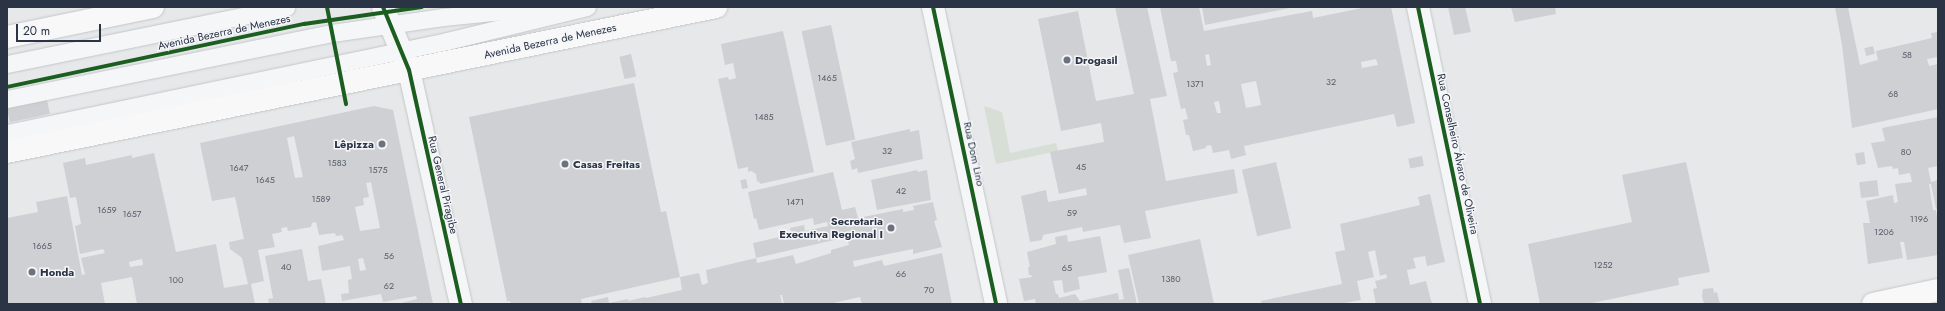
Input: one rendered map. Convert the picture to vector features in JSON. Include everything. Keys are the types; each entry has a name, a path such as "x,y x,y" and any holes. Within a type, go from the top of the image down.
{"main road":[{"path":"7,37 153,7"},
{"name":"Avenida Bezerra de Menezes","path":"7,152 716,7"},
{"path":"1873,304 1938,290"}],"street":[{"name":"Rua Dom Lino","path":"933,7 996,304"},
{"name":"Rua Conselheiro Álvaro de Oliveira","path":"1418,7 1480,304"},
{"name":"Rua General Piragibe","path":"386,16 409,70 461,304"}],"lane":[{"name":"Avenida Bezerra de Menezes","path":"7,64 286,7"},
{"name":"Avenida Bezerra de Menezes","path":"7,99 332,33 386,16 544,7"},
{"name":"Avenida Bezerra de Menezes","path":"7,133 400,50 587,7"}],"shaded area":[{"path":"984,106 1002,112 1010,153 1056,143 1058,151 996,164"}],"building":[{"path":"1115,7 1147,7 1167,96 1150,99 1166,181 1234,169 1238,193 1145,211 1151,238 1124,243 1120,225 1083,232 1082,227 1043,235 1042,240 1030,242 1021,196 1046,190 1048,202 1087,195 1086,188 1059,194 1050,152 1104,142 1101,123 1061,131 1038,19 1078,11 1096,101 1134,94"},
{"path":"1160,7 1199,7 1204,31 1312,11 1313,18 1367,7 1391,7 1415,123 1397,127 1394,114 1244,146 1246,155 1231,159 1229,150 1213,153 1211,145 1206,146 1206,148 1193,151 1189,135 1186,135 1183,120 1188,119 1185,108 1181,109 1173,73 1178,72 1176,61 1171,61","holes":["1209,54 1211,65 1207,66 1205,55","1376,59 1378,65 1362,68 1361,62","1256,81 1261,105 1246,108 1241,84","1219,101 1221,113 1217,113 1214,102"]},
{"path":"1202,7 1290,7 1290,8 1205,25"},
{"path":"1448,7 1465,7 1471,32 1454,35"},
{"path":"1511,7 1555,7 1556,14 1515,22"},
{"path":"1835,7 1848,7 1860,65 1878,60 1876,51 1932,38 1931,33 1938,32 1938,57 1927,59 1929,66 1938,64 1938,109 1852,128 1842,45"},
{"path":"831,25 855,139 826,146 802,31"},
{"path":"783,31 814,172 760,184 759,181 757,182 756,174 751,171 748,172 748,167 738,169 718,79 728,77 729,80 736,78 733,63 725,65 721,44"},
{"path":"1873,46 1875,54 1866,56 1864,48"},
{"path":"631,54 636,76 624,79 619,57"},
{"name":"Casas Freitas","path":"634,83 661,212 666,211 680,277 581,299 582,304 511,304 510,301 507,301 469,117"},
{"path":"47,100 50,114 10,122 7,109"},
{"path":"374,106 393,110 433,304 397,304 417,299 416,296 383,302 381,294 342,301 341,294 349,293 348,280 352,279 350,266 322,271 318,246 344,240 342,235 336,236 335,233 319,235 316,222 312,223 311,227 288,231 287,227 281,228 282,232 272,234 275,247 258,250 264,281 251,284 255,304 137,304 132,277 101,283 105,304 7,304 7,218 38,212 36,202 67,196 82,275 85,274 81,258 105,253 103,249 80,254 75,226 81,224 76,197 70,198 63,163 85,158 86,165 132,155 132,158 154,153 176,252 216,244 224,288 248,284 242,258 230,249 229,242 244,239 235,197 212,201 200,143","holes":["294,136 303,177 295,178 287,138","371,182 380,228 360,231 355,207 364,205 363,198 369,197 366,183","363,258 366,270 360,271 358,259","142,259 143,265 130,267 129,262"]},
{"path":"1938,117 1938,166 1928,168 1931,182 1938,180 1938,208 1936,209 1931,184 1929,184 1933,210 1936,210 1938,223 1938,255 1907,260 1904,242 1900,242 1903,258 1868,264 1863,223 1870,223 1866,201 1893,195 1894,203 1898,202 1895,184 1912,182 1910,173 1899,175 1898,168 1893,169 1892,166 1878,168 1871,143 1885,141 1882,128"},
{"path":"910,129 910,132 919,130 923,159 858,173 857,168 852,170 850,161 855,159 851,142"},
{"path":"1864,152 1866,164 1857,165 1855,153"},
{"path":"1422,156 1424,166 1410,168 1408,159"},
{"path":"1276,162 1291,228 1257,236 1242,170"},
{"path":"1686,162 1710,272 1678,278 1679,285 1587,304 1540,304 1528,244 1632,222 1622,175"},
{"path":"917,170 918,172 927,170 931,200 877,210 871,180"},
{"path":"833,172 842,210 855,207 858,218 903,209 903,212 914,210 913,206 933,202 937,220 934,221 942,247 913,254 913,249 853,261 854,267 882,260 884,266 942,253 952,304 862,304 860,297 829,304 784,304 782,295 780,295 782,304 592,304 591,301 608,297 609,303 628,299 628,301 682,290 680,277 699,273 702,285 708,283 706,270 756,258 753,243 792,234 790,228 804,225 805,231 828,226 827,222 814,225 813,218 759,230 756,218 754,219 748,192","holes":["847,237 849,245 831,250 831,253 796,264 793,255 757,263 756,258"]},
{"path":"746,179 748,188 742,189 740,180"},
{"path":"1877,180 1879,196 1861,198 1859,182"},
{"path":"1430,194 1445,262 1427,266 1425,256 1413,258 1416,268 1407,270 1410,285 1426,281 1432,304 1376,304 1373,289 1377,288 1375,281 1387,278 1386,274 1380,276 1375,250 1368,252 1374,277 1357,281 1361,300 1338,304 1262,304 1261,301 1342,284 1335,252 1345,250 1340,224 1420,205 1418,197"},
{"path":"1067,235 1068,242 1100,236 1107,272 1078,277 1080,289 1064,293 1062,280 1053,281 1056,294 1058,294 1059,298 1075,294 1080,301 1118,293 1119,300 1124,299 1118,270 1129,268 1137,304 1036,304 1035,299 1024,301 1019,279 1032,277 1029,275 1028,267 1030,267 1027,252 1056,244 1055,237"},
{"path":"1200,239 1214,304 1139,304 1128,255"},
{"path":"302,249 308,281 321,279 326,304 269,304 268,299 273,298 265,256"},
{"path":"1713,288 1714,293 1717,292 1720,304 1704,304 1702,296 1703,289"}],"cycle path":[{"path":"327,7 346,104"},
{"path":"383,7 409,70 461,304"},
{"path":"7,87 304,24 422,7"},
{"path":"933,7 996,304"},
{"path":"1418,7 1480,304"}],"place":[{"name":"Drogasil","path":"1067,60"},
{"name":"Lêpizza","path":"382,144"},
{"name":"Casas Freitas","path":"565,164"},
{"name":"Secretaria Executiva Regional I","path":"891,228"},
{"name":"Honda","path":"32,272"}]}
